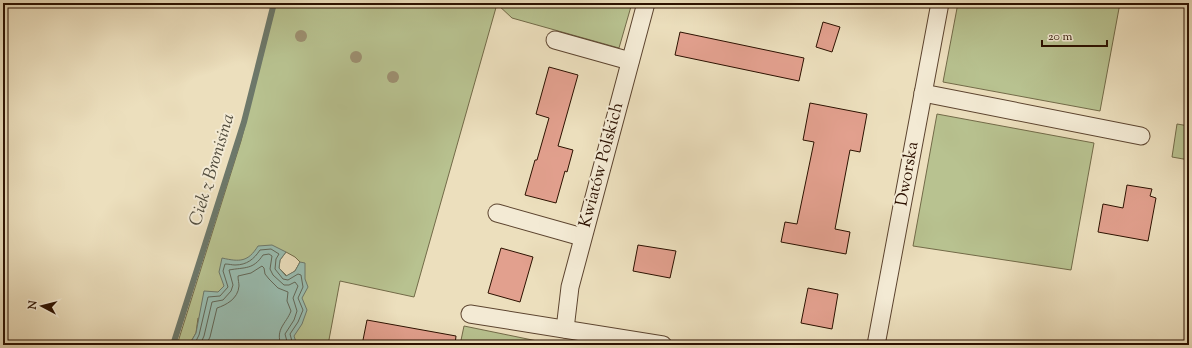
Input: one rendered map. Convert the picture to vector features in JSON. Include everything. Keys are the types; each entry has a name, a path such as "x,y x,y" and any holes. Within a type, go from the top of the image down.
{"street":[{"name":"Kwiatów Polskich","path":"565,329 570,287 582,237 646,3"},
{"name":"Dworska","path":"876,345 940,3"},
{"path":"555,40 630,61"},
{"path":"923,93 1141,136"},
{"path":"497,213 582,237"},
{"path":"470,314 663,345"}],"green space":[{"path":"276,3 632,3 619,48 512,18 497,4 414,297 340,281 328,345 264,345 198,318 196,333 189,345 177,345 241,141","holes":["286,252 300,262 295,271 287,276 279,268 280,260"]},
{"path":"958,3 1120,3 1100,111 943,82"},
{"path":"937,114 1094,143 1071,270 913,246"},
{"path":"1177,124 1189,126 1189,160 1172,157"},
{"path":"464,326 547,343 557,345 460,345"}],"water":[{"path":"272,245 286,252 280,260 279,268 286,276 295,271 300,262 305,263 305,279 308,287 302,298 307,310 302,324 294,336 297,345 189,345 196,333 204,291 218,292 224,286 219,272 222,258 243,260 251,255 258,246"}],"building":[{"path":"823,22 840,27 832,52 816,47"},
{"path":"680,32 804,58 799,81 675,55"},
{"path":"549,67 578,75 558,146 573,150 567,172 565,171 556,203 525,195 549,118 536,114"},
{"path":"810,103 867,114 860,152 850,150 835,229 850,232 846,254 781,242 785,222 797,224 814,142 803,140"},
{"path":"1127,185 1152,189 1150,196 1156,198 1148,241 1098,232 1103,204 1123,208"},
{"path":"638,245 676,251 670,278 633,271"},
{"path":"501,248 533,257 520,302 488,293"},
{"path":"808,288 838,294 832,329 801,323"},
{"path":"367,320 456,336 455,345 362,345"}],"waterway":[{"name":"Ciek z Bronisina","path":"173,345 244,122 274,3"}]}
